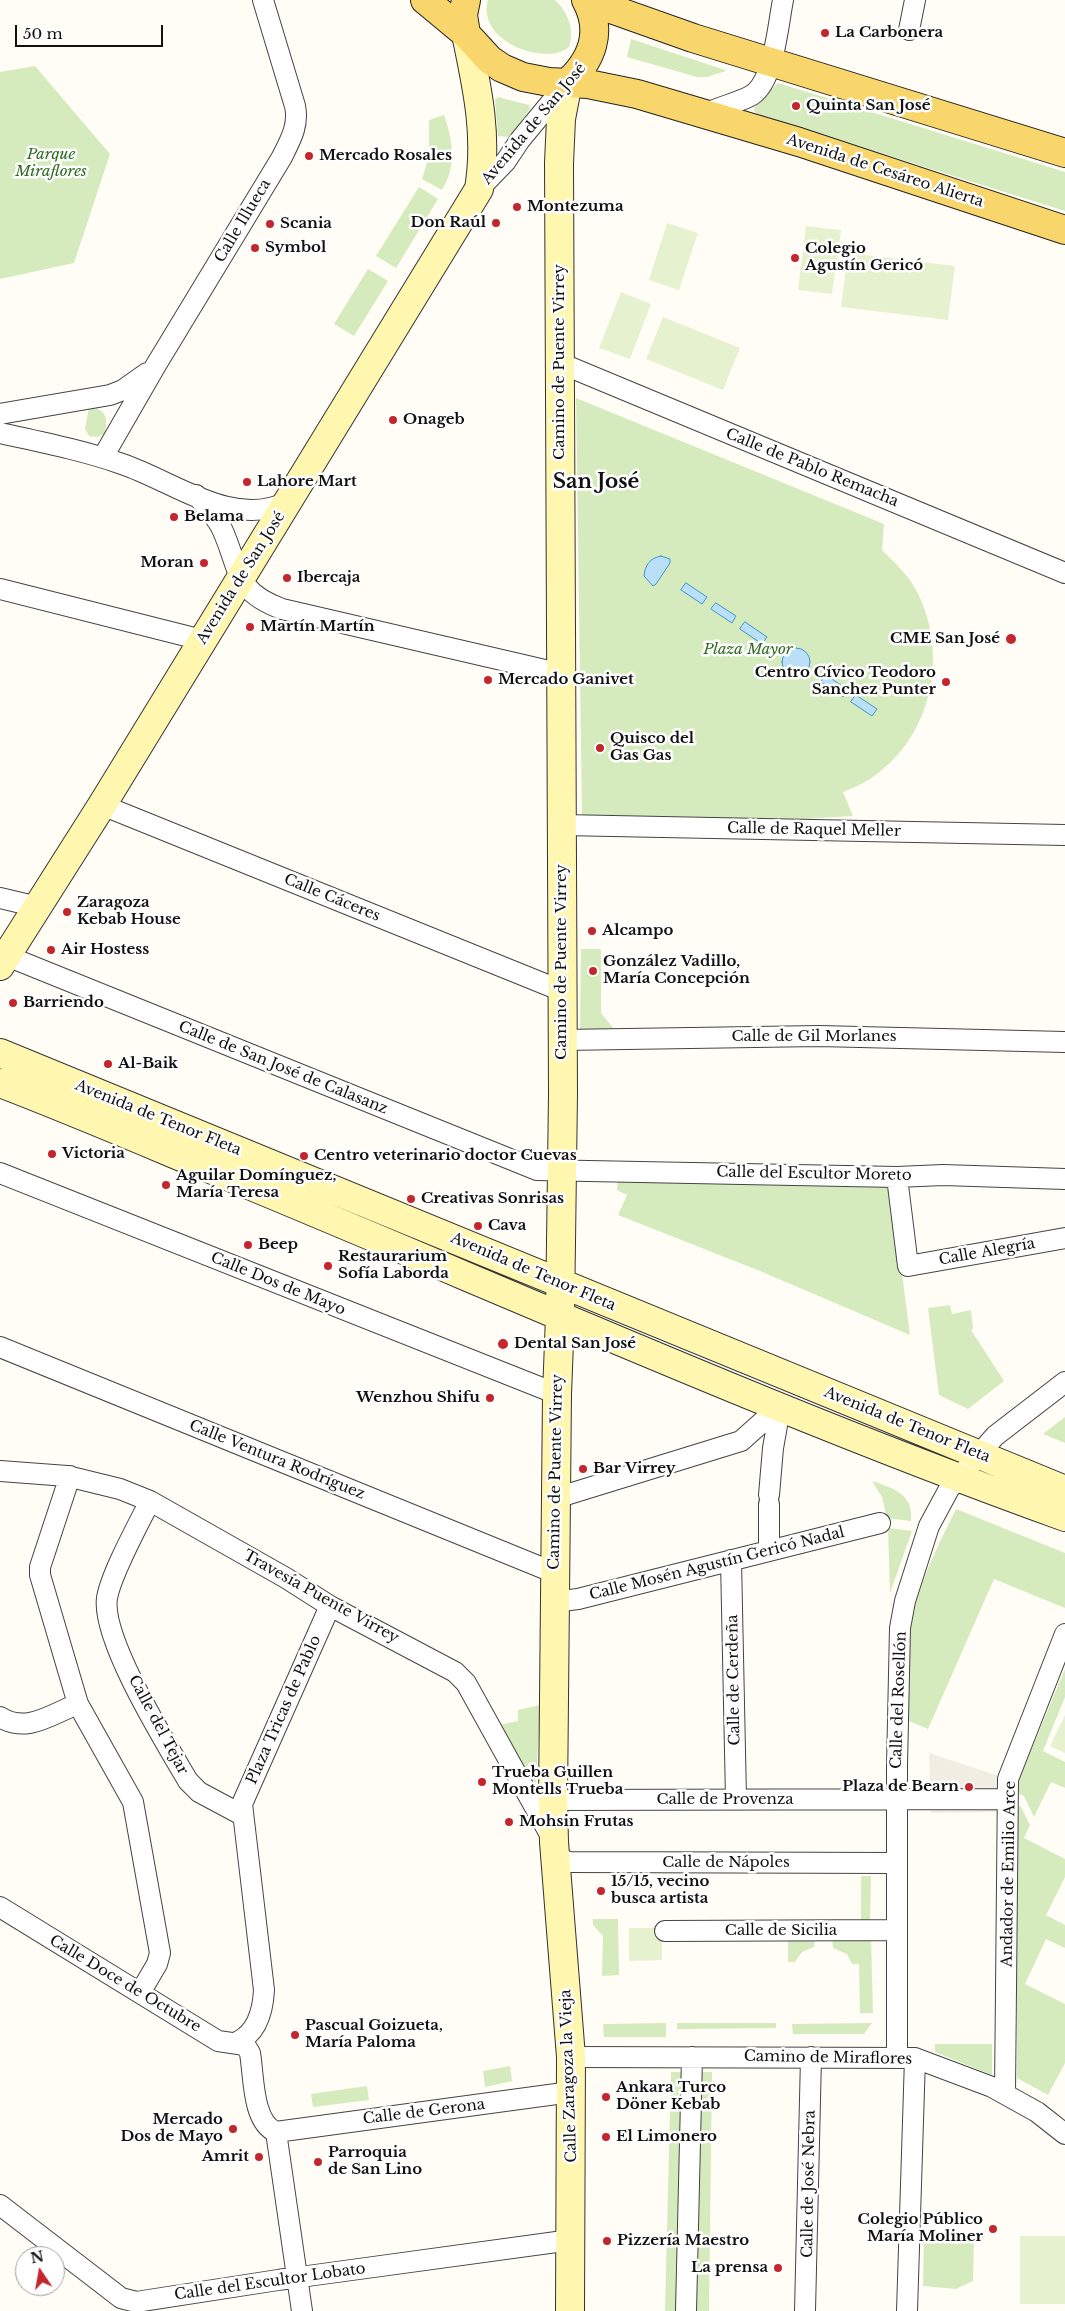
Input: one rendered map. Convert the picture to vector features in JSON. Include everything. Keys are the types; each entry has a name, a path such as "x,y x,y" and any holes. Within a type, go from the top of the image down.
{"main road":[{"name":"Avenida de Cesáreo Alierta","path":"425,0 466,34 481,51 502,68 536,80 568,82 625,91 705,114 1065,230"},
{"name":"Avenida de San José","path":"3,961 102,805 479,189 484,156 483,129 463,15 466,0"},
{"name":"Avenida de San José","path":"568,82 579,72 592,49 593,20 586,0"},
{"path":"586,0 693,38 1065,153"},
{"name":"Camino de Puente Virrey","path":"555,1850 553,1800 554,1602 562,1171 559,162 561,119 568,82"},
{"name":"Avenida de Tenor Fleta","path":"0,1053 1065,1490"},
{"name":"Avenida de Tenor Fleta","path":"0,1083 560,1316 958,1478 1065,1517"},
{"name":"Calle Zaragoza la Vieja","path":"555,1850 571,2057 570,2311"}],"street":[{"name":"Calle Illueca","path":"103,457 282,156 294,132 297,115 295,106 263,0"},
{"path":"705,114 755,93 762,84 770,62 783,0"},
{"path":"909,30 915,0"},
{"name":"Avenida de San José","path":"479,189 506,161 520,140 568,82"},
{"name":"Calle de Pablo Remacha","path":"560,363 1065,573"},
{"path":"0,414 91,399 123,390 156,365"},
{"path":"91,399 109,407 117,415 120,426"},
{"path":"0,432 125,464 196,495 247,511 265,510 288,502"},
{"path":"196,495 218,521 241,578 258,596 282,609 562,674"},
{"path":"0,588 202,640"},
{"name":"Calle Cáceres","path":"102,805 562,991"},
{"name":"Calle de Raquel Meller","path":"562,825 1065,835"},
{"path":"0,898 38,907"},
{"name":"Calle de San José de Calasanz","path":"3,961 525,1165 540,1170 562,1171"},
{"name":"Calle de Gil Morlanes","path":"562,1040 838,1036 1065,1042"},
{"name":"Calle del Escultor Moreto","path":"562,1171 897,1177 943,1175 1065,1180"},
{"name":"Calle Dos de Mayo","path":"0,1173 557,1394"},
{"name":"Calle Alegría","path":"897,1177 908,1266 1065,1238"},
{"name":"Calle Ventura Rodríguez","path":"0,1347 555,1573"},
{"name":"Calle del Rosellón","path":"907,2311 906,2057 897,1930 896,1863 900,1628 905,1601 929,1526 943,1497 995,1436 1065,1382"},
{"path":"556,1498 741,1441 774,1418 769,1500 769,1550"},
{"name":"Travesía Puente Virrey","path":"0,1471 70,1476 120,1489 150,1501 286,1578 330,1606 448,1667 462,1678 555,1850"},
{"path":"70,1476 40,1571 78,1704 134,1805 160,1954 158,1964 140,1993"},
{"name":"Calle del Tejar","path":"150,1501 109,1589 107,1610 109,1623 139,1694 188,1780 199,1792 242,1815"},
{"name":"Calle Mosén Agustín Gericó Nadal","path":"554,1602 578,1599 880,1523"},
{"name":"Calle de Cerdeña","path":"732,1560 736,1799"},
{"name":"Plaza Tricas de Pablo","path":"242,1815 242,1804 330,1606"},
{"name":"Andador de Emilio Arce","path":"1005,2093 1008,1779 1065,1634"},
{"path":"0,1717 13,1724 24,1726 78,1704"},
{"name":"Calle de Provenza","path":"553,1800 1008,1799"},
{"path":"242,1815 264,1990 263,2003 257,2022 247,2036 244,2048 260,2118 267,2127 276,2132 302,2311"},
{"name":"Calle de Nápoles","path":"555,1850 569,1862 896,1863"},
{"name":"Calle Doce de Octubre","path":"0,1907 218,2041 244,2048"},
{"name":"Calle de Sicilia","path":"665,1931 897,1930"},
{"name":"Camino de Miraflores","path":"571,2057 906,2057 969,2076 1005,2093 1037,2112 1065,2134"},
{"path":"686,2311 692,2057"},
{"name":"Calle de José Nebra","path":"805,2311 811,2057"},
{"name":"Calle de Gerona","path":"276,2132 571,2092"},
{"name":"Calle del Escultor Lobato","path":"0,2205 121,2298 131,2302 571,2240"}],"green space":[{"path":"488,0 555,0 564,10 571,28 569,47 558,52 545,54 530,52 515,46 502,38 492,27 487,15"},
{"path":"631,39 726,71 707,77 697,77 627,57"},
{"name":"Parque Miraflores","path":"35,66 110,154 74,263 0,279 0,72"},
{"path":"778,83 1065,172 1065,211 756,114 754,110 756,104"},
{"path":"498,97 529,105 530,109 510,137 498,136 495,100"},
{"path":"444,115 450,134 452,163 447,181 442,190 422,179 429,156 429,120"},
{"path":"419,187 438,199 396,268 376,256"},
{"path":"667,223 698,233 679,290 649,280"},
{"path":"806,226 841,230 832,294 798,290"},
{"path":"848,253 955,266 948,320 841,307"},
{"path":"368,269 388,281 354,336 334,324"},
{"path":"621,292 651,304 630,359 599,348"},
{"path":"663,317 740,348 723,390 646,359"},
{"name":"Plaza Mayor","path":"576,398 884,524 882,550 904,573 915,588 925,612 931,637 933,663 930,688 923,713 912,736 896,756 877,774 843,792 853,816 801,819 582,816"},
{"path":"89,407 99,409 105,416 106,429 104,434 97,437 89,436 85,429"},
{"path":"581,949 601,949 601,1013 614,1029 580,1029"},
{"path":"618,1180 890,1182 910,1335 760,1271 618,1215 627,1195 617,1190"},
{"path":"950,1305 952,1314 971,1310 973,1329 971,1330 1004,1381 968,1409 939,1395 928,1308"},
{"path":"1065,1417 1065,1443 1043,1434"},
{"path":"872,1481 887,1486 906,1498 911,1512 911,1521 887,1518 882,1497"},
{"path":"956,1509 1065,1553 1065,1608 994,1579 928,1729 909,1721 909,1636 918,1594"},
{"path":"888,1528 912,1531 890,1593"},
{"path":"1065,1669 1065,1697 1043,1751 1065,1762 1065,1788 1051,1782 1034,1817 1024,1796 1019,1794 1017,1784"},
{"path":"540,1705 536,1783 532,1783 499,1725 518,1721 518,1710"},
{"path":"1065,1715 1065,1753 1050,1746"},
{"path":"1020,1805 1030,1825 1024,1838 1065,1859 1065,1877 1046,1915 1065,1925 1065,1948 1046,1939 1025,1984 1065,2004 1065,2063 1048,2095 1017,2078 1017,1813"},
{"path":"861,1876 871,1876 870,1922 861,1923"},
{"path":"593,1919 618,1919 619,1975 602,1976 603,1936 593,1925"},
{"path":"629,1928 662,1928 662,1960 629,1961"},
{"path":"832,1938 871,1938 873,2013 860,2013 859,1964 852,1964 847,1954 833,1948"},
{"path":"788,1939 815,1939 814,1947 802,1952 795,1962 788,1962"},
{"path":"666,2023 666,2037 604,2037 603,2024"},
{"path":"677,2023 776,2023 776,2028 677,2029"},
{"path":"872,2023 864,2034 793,2034 792,2024"},
{"path":"935,2044 992,2044 992,2075 935,2052"},
{"path":"510,2066 512,2081 485,2087 483,2071"},
{"path":"671,2072 712,2072 709,2311 665,2311"},
{"path":"367,2086 369,2100 313,2107 311,2094"},
{"path":"924,2233 974,2235 973,2281 956,2289 923,2286"},
{"path":"1020,2236 1065,2236 1065,2304 1020,2304"}],"shaded area":[{"name":"Plaza de Bearn","path":"929,1753 1008,1779 1008,1812 931,1813"}],"water":[{"path":"661,556 670,559 670,563 653,586 644,576 645,572 651,560"},
{"path":"686,583 707,597 702,604 681,590"},
{"path":"716,603 736,616 732,623 711,609"},
{"path":"745,622 767,637 762,644 740,629"},
{"path":"796,648 806,652 810,662 806,672 796,676 786,672 782,662 786,652"},
{"path":"826,675 848,690 843,697 821,682"},
{"path":"856,695 877,709 872,716 851,702"}],"place":[{"name":"La Carbonera","path":"825,33"},
{"name":"Quinta San José","path":"796,106"},
{"name":"Mercado Rosales","path":"309,156"},
{"name":"Montezuma","path":"517,207"},
{"name":"Don Raúl","path":"496,223"},
{"name":"Scania","path":"270,224"},
{"name":"Symbol","path":"255,248"},
{"name":"Colegio Agustín Gericó","path":"795,258"},
{"name":"Onageb","path":"393,420"},
{"name":"Lahore Mart","path":"247,482"},
{"name":"Belama","path":"174,517"},
{"name":"Moran","path":"204,563"},
{"name":"Ibercaja","path":"287,578"},
{"name":"Martín Martín","path":"250,627"},
{"name":"CME San José","path":"1011,639"},
{"name":"Mercado Ganivet","path":"488,680"},
{"name":"Centro Cívico Teodoro Sanchez Punter","path":"946,682"},
{"name":"Quisco del Gas Gas","path":"600,748"},
{"name":"Zaragoza Kebab House","path":"67,912"},
{"name":"Alcampo","path":"592,931"},
{"name":"Air Hostess","path":"51,950"},
{"name":"González Vadillo, María Concepción","path":"593,971"},
{"name":"Barriendo","path":"13,1003"},
{"name":"Al-Baik","path":"108,1064"},
{"name":"Victoria","path":"52,1154"},
{"name":"Centro veterinario doctor Cuevas","path":"304,1156"},
{"name":"Aguilar Domínguez, María Teresa","path":"166,1185"},
{"name":"Creativas Sonrisas","path":"411,1199"},
{"name":"Cava","path":"478,1226"},
{"name":"Beep","path":"248,1245"},
{"name":"Restaurarium Sofía Laborda","path":"328,1266"},
{"name":"Dental San José","path":"503,1344"},
{"name":"Wenzhou Shifu","path":"490,1398"},
{"name":"Bar Virrey","path":"583,1469"},
{"name":"Trueba Guillen Montells Trueba","path":"482,1782"},
{"name":"Plaza de Bearn","path":"969,1787"},
{"name":"Mohsin Frutas","path":"509,1822"},
{"name":"15/15, vecino busca artista","path":"601,1891"},
{"name":"Pascual Goizueta, María Paloma","path":"295,2035"},
{"name":"Ankara Turco Döner Kebab","path":"606,2097"},
{"name":"Mercado Dos de Mayo","path":"233,2129"},
{"name":"El Limonero","path":"606,2137"},
{"name":"Amrit","path":"259,2157"},
{"name":"Parroquia de San Lino","path":"318,2162"},
{"name":"Colegio Público María Moliner","path":"993,2229"},
{"name":"Pizzería Maestro","path":"607,2241"},
{"name":"La prensa","path":"778,2268"}],"district":[{"name":"San José","path":"596,482"}]}
